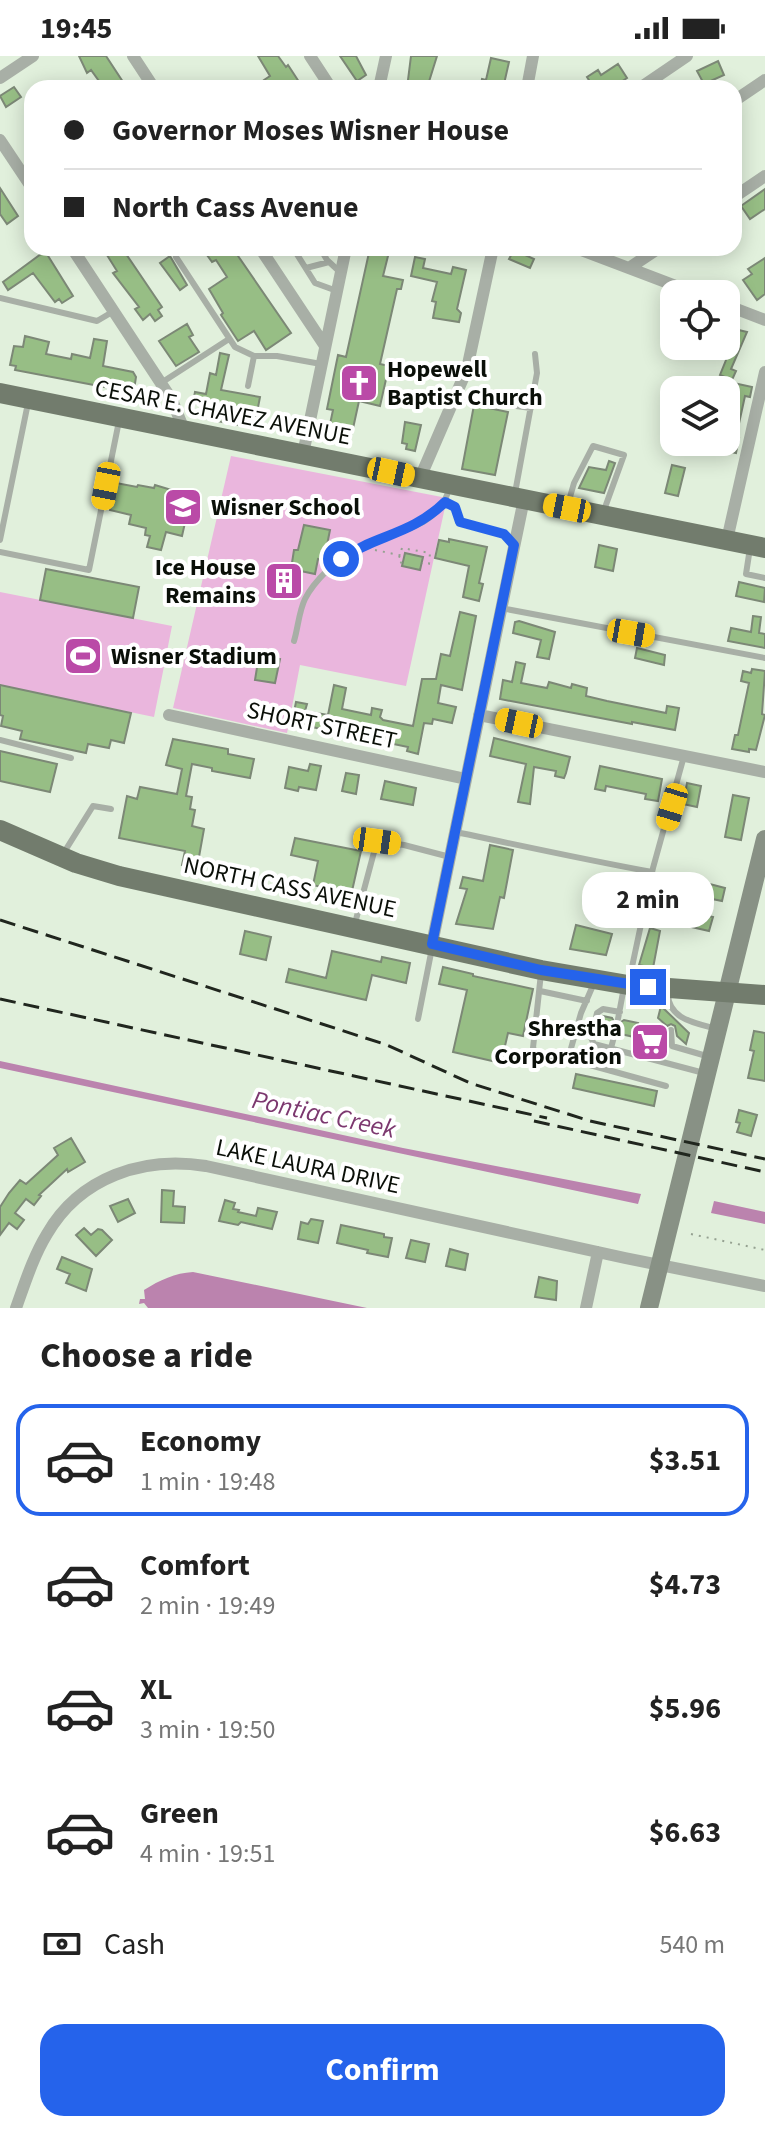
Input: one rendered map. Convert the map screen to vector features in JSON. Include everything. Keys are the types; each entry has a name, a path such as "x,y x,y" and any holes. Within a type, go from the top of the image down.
{"main road":[{"name":"CESAR E. CHAVEZ AVENUE","path":"0,393 420,478 448,493 519,498 758,546"},
{"name":"NORTH CASS AVENUE","path":"0,830 62,857 119,876 541,970 627,985 765,995"}],"street":[{"path":"0,78 33,56"},
{"path":"133,56 149,80"},
{"path":"310,56 326,80"},
{"path":"381,80 386,56"},
{"path":"528,80 533,56"},
{"path":"652,80 687,56"},
{"path":"742,96 765,80"},
{"path":"0,140 24,176"},
{"path":"742,192 765,176"},
{"path":"77,256 179,412 184,430"},
{"path":"265,256 325,346"},
{"path":"303,454 344,256"},
{"path":"420,478 467,369 491,256"},
{"path":"597,256 660,280"},
{"path":"629,268 647,256"},
{"path":"740,310 765,320"},
{"path":"727,540 765,372"},
{"path":"432,944 514,545 519,498"},
{"name":"SHORT STREET","path":"169,715 466,779"},
{"path":"479,715 765,772"},
{"path":"649,1308 765,839"},
{"name":"LAKE LAURA DRIVE","path":"16,1308 41,1245 67,1207 108,1177 134,1167 159,1163 206,1166 765,1286"},
{"path":"586,1308 598,1252"}],"lane":[{"path":"298,256 315,283 337,291"},
{"path":"325,256 341,273"},
{"path":"176,257 235,347 254,356 277,356 321,364"},
{"path":"306,268 329,262"},
{"path":"0,298 97,321 114,311"},
{"path":"161,383 229,339"},
{"path":"519,498 537,373 535,354"},
{"path":"248,386 254,356"},
{"path":"0,540 28,399"},
{"path":"494,403 531,408"},
{"path":"0,552 89,570 119,417"},
{"path":"567,508 574,483 593,446 624,455 602,515"},
{"path":"294,641 305,598 346,555 402,533 430,517 448,493 460,522 504,534 514,545"},
{"path":"758,546 746,574 765,578"},
{"path":"501,608 765,658"},
{"path":"0,740 71,758"},
{"path":"684,756 652,872 619,1016 600,1011 591,1038 594,1044 611,1048 710,1065"},
{"path":"62,857 93,806 111,809"},
{"path":"456,832 510,841 571,858 652,872"},
{"path":"354,927 377,841 450,857"},
{"path":"418,1019 432,944"},
{"path":"541,970 533,1048 537,1054 550,1061 568,1059 666,1086"},
{"path":"568,1059 595,979"},
{"path":"668,988 668,1003 677,1018 719,1029"},
{"path":"540,991 587,1001"},
{"path":"671,1030 672,1046 710,1065"},
{"path":"611,1048 615,1033"}],"path":[{"path":"327,545 340,548 346,555"},
{"path":"363,546 402,556"},
{"path":"402,563 399,563 402,548 430,553 429,564 422,563"},
{"path":"691,1234 765,1250"}],"shaded area":[{"path":"231,456 447,498 406,686 300,665 287,733 173,708"},
{"name":"Wisner Stadium","path":"0,592 172,626 154,717 0,685"},
{"path":"0,1061 403,1148 641,1194 638,1204 0,1068"},
{"path":"714,1201 765,1212 765,1224 711,1213"},
{"path":"193,1272 367,1308 148,1308 144,1303 139,1304 140,1299 145,1299 144,1290 150,1286 174,1275"}],"building":[{"path":"79,56 106,56 122,80 98,80 91,70 87,73"},
{"path":"258,56 278,56 298,80 264,80 270,76"},
{"path":"340,56 356,56 366,75 356,80"},
{"path":"411,56 437,56 430,80 408,80"},
{"path":"491,58 509,62 505,80 486,80"},
{"path":"718,61 724,75 713,80 702,80 697,71"},
{"path":"618,64 627,78 589,80 587,77 598,70 601,75"},
{"path":"14,87 21,97 6,107 0,96"},
{"path":"0,188 18,216 7,224 0,214"},
{"path":"765,189 765,209 750,219 742,205"},
{"path":"38,256 48,256 73,296 62,303 59,299 55,302 33,273 8,290 3,282"},
{"path":"108,256 127,256 162,307 158,310 162,316 155,321 150,314 143,320 135,309 139,307 113,273 117,271"},
{"path":"170,256 187,285 180,290 160,263"},
{"path":"208,256 238,256 291,333 266,350 254,331 238,341 209,289 227,277 216,260 212,262"},
{"path":"368,256 388,256 383,276 403,280 401,289 397,289 380,364 389,366 380,406 359,401 352,433 329,429 333,410 327,409 338,355 346,357"},
{"path":"511,256 527,256 534,259 530,268 509,259"},
{"path":"415,257 425,259 423,268 451,274 453,267 466,270 457,309 461,313 459,322 433,318 436,302 432,301 437,282 411,276"},
{"path":"765,258 765,294 757,300 743,280 752,274 748,269"},
{"path":"187,324 193,335 189,337 199,352 176,366 159,341"},
{"path":"740,330 747,332 740,348"},
{"path":"25,336 49,342 46,354 71,359 72,354 90,358 94,339 107,341 103,366 133,372 136,377 134,390 128,394 15,370 16,366 10,365 14,346 23,347"},
{"path":"220,353 229,355 221,390 260,397 254,428 217,421 220,408 193,403 195,392 206,394 210,373 216,375"},
{"path":"726,360 735,360 731,369 736,371 734,376 720,375"},
{"path":"740,384 752,387 750,397 745,396 740,419"},
{"path":"474,405 508,412 495,475 462,469"},
{"path":"405,422 421,425 415,451 406,449 407,444 402,443"},
{"path":"609,461 615,463 604,493 579,488 589,467 606,470"},
{"path":"672,465 685,468 678,496 665,493"},
{"path":"116,483 154,488 155,485 191,496 182,536 166,532 161,550 147,547 150,536 145,535 146,528 129,524 131,515 110,510"},
{"path":"304,525 330,530 324,560 318,559 315,574 291,569 294,550 298,550"},
{"path":"449,539 487,547 479,583 483,584 479,601 463,597 469,566 435,558 439,540 449,542"},
{"path":"599,545 617,549 613,571 595,567"},
{"path":"405,553 423,557 420,570 402,566"},
{"path":"46,569 139,587 133,618 40,600"},
{"path":"739,582 765,588 764,602 736,596"},
{"path":"460,612 476,616 462,690 441,685 438,703 456,707 452,723 433,719 432,724 424,723 418,754 407,751 408,747 350,735 351,731 334,728 333,732 292,722 296,702 307,704 305,711 328,715 334,685 346,688 342,709 371,715 372,708 382,710 380,717 383,720 413,726 422,679 436,679 441,654 450,656"},
{"path":"753,616 761,617 759,633 765,634 765,648 728,641 731,628 751,632"},
{"path":"515,622 555,632 549,659 537,657 541,640 513,633"},
{"path":"637,648 665,655 664,665 635,658"},
{"path":"259,655 280,659 275,683 255,680"},
{"path":"516,662 525,664 521,683 547,688 549,682 571,688 572,684 587,688 586,696 607,701 666,713 667,706 679,708 675,730 500,699 503,680 512,682"},
{"path":"752,669 765,671 762,714 765,715 756,750 749,749 749,752 732,749 749,683 741,681 743,671 751,673"},
{"path":"0,685 131,713 124,743 111,740 109,748 88,744 86,753 20,739 22,731 1,726"},
{"path":"494,738 570,757 564,778 555,776 556,771 534,767 530,804 518,802 526,764 490,756"},
{"path":"173,739 228,749 228,754 254,759 250,778 192,764 186,796 192,797 190,809 195,810 192,826 204,829 197,868 182,865 185,851 119,838 127,796 137,799 140,787 177,794 182,769 166,765"},
{"path":"0,751 57,764 50,792 0,781"},
{"path":"310,764 321,766 316,790 285,788 289,767 308,771"},
{"path":"600,766 662,779 658,801 645,799 646,794 606,786 605,791 595,789"},
{"path":"346,773 359,775 356,794 342,791"},
{"path":"385,781 416,788 413,805 381,799"},
{"path":"687,783 701,786 697,807 683,804"},
{"path":"733,795 749,798 741,840 725,837"},
{"path":"295,838 361,851 350,900 329,895 330,889 313,885 318,861 291,855"},
{"path":"490,845 513,850 504,898 500,897 493,929 456,924 467,889 460,888 463,877 483,881"},
{"path":"702,882 725,888 722,901 712,899 708,916 713,917 709,931 687,926 690,911 699,914 704,894 699,892"},
{"path":"576,925 612,934 606,955 570,949"},
{"path":"650,928 660,931 653,968 639,965"},
{"path":"245,931 271,937 266,960 240,954"},
{"path":"332,951 381,962 382,957 410,963 406,983 372,975 366,1000 286,982 289,969 326,978"},
{"path":"443,967 533,989 523,1036 508,1033 501,1063 453,1052 467,990 439,984"},
{"path":"661,1006 689,1033 686,1044 677,1036 675,1026 667,1026 658,1018"},
{"path":"603,1016 612,1018 616,1025 624,1020 638,1023 634,1037 621,1034 616,1027 609,1032 600,1030"},
{"path":"754,1031 765,1033 765,1081 748,1078 754,1051 750,1050"},
{"path":"576,1074 657,1091 654,1106 573,1088"},
{"path":"739,1110 757,1115 751,1136 737,1132"},
{"path":"71,1138 85,1162 68,1172 67,1169 39,1195 34,1205 26,1199 15,1213 24,1220 17,1229 9,1223 0,1235 0,1207 9,1193 20,1180 26,1184 58,1155 54,1148"},
{"path":"162,1190 174,1191 173,1206 185,1207 184,1223 161,1222"},
{"path":"128,1199 135,1213 118,1222 110,1206"},
{"path":"225,1200 235,1203 233,1209 238,1212 256,1216 258,1208 277,1212 272,1229 219,1221"},
{"path":"311,1219 323,1221 318,1243 298,1239 301,1222 308,1224"},
{"path":"341,1225 392,1238 388,1257 337,1243"},
{"path":"84,1228 91,1235 98,1229 102,1230 112,1240 96,1256 76,1235"},
{"path":"411,1240 429,1244 425,1262 406,1258"},
{"path":"450,1249 468,1254 465,1270 446,1266"},
{"path":"62,1257 92,1269 86,1291 66,1283 70,1274 57,1269"},
{"path":"539,1277 557,1281 556,1300 535,1297"}],"railway":[{"path":"0,920 387,1045 470,1083 590,1121 765,1159"},
{"path":"0,999 547,1118"},
{"path":"534,1121 765,1172"}],"place":[{"name":"Hopewell Baptist Church","path":"359,383"},
{"name":"Wisner School","path":"183,507"},
{"name":"Ice House Remains","path":"284,581"},
{"name":"Wisner Stadium","path":"83,656"},
{"name":"Shrestha Corporation","path":"650,1042"}],"route":[{"path":"341,559 355,549 402,533 430,517 445,502 455,507 460,522 504,534 514,545 432,944 541,970 648,987"}],"water label":[{"name":"Pontiac Creek","path":"324,1114"}]}
